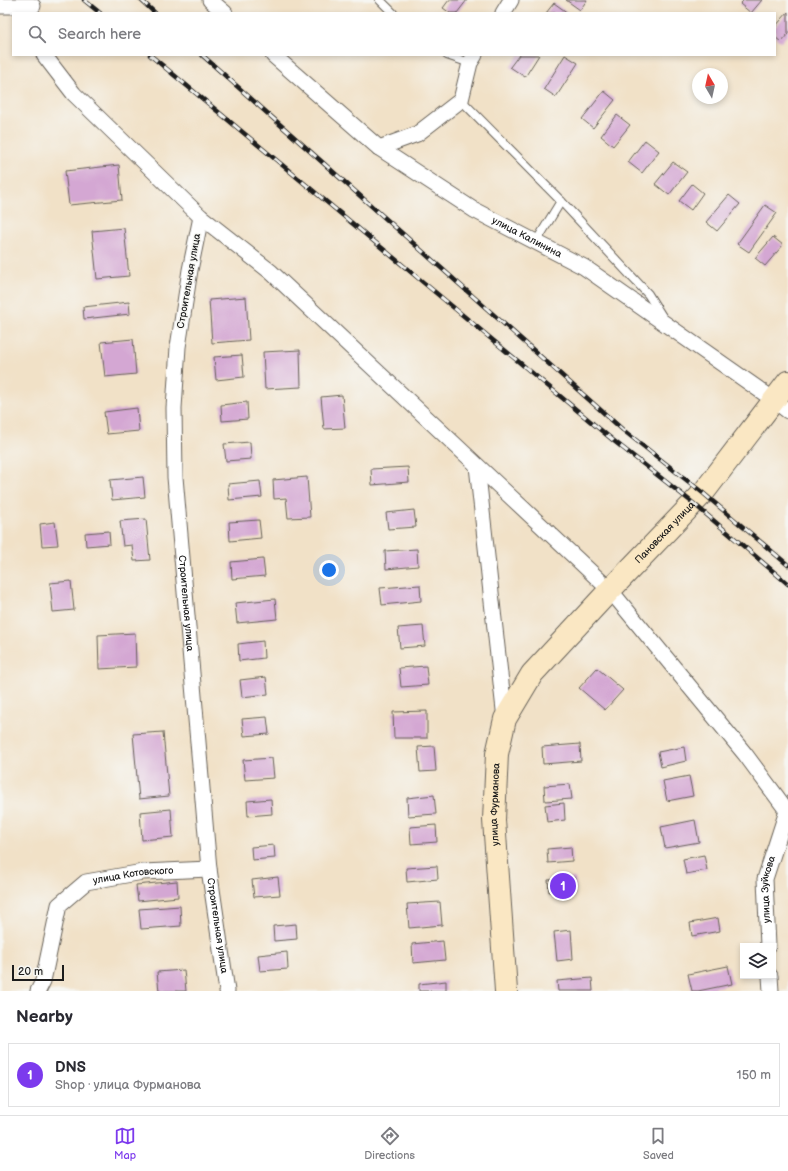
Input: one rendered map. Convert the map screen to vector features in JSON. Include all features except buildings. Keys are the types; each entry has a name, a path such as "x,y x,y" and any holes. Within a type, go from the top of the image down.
{"main road":[{"name":"Пановская улица","path":"532,674 703,493 781,405 788,382"},
{"name":"улица Фурманова","path":"506,991 494,820 497,754 505,719 532,674"}],"street":[{"path":"210,0 224,12"},
{"path":"504,12 511,0"},
{"path":"0,6 35,6"},
{"path":"45,56 74,94 201,217 271,272 610,590 745,754 788,812"},
{"name":"улица Калинина","path":"274,56 379,148 474,210 584,267 781,405"},
{"path":"379,148 417,134 462,100 473,59"},
{"name":"Строительная улица","path":"201,217 190,270 178,347 174,408 176,493 209,870 227,991"},
{"path":"477,466 505,719"},
{"name":"улица Зуйкова","path":"768,943 765,879 788,812"},
{"name":"улица Котовского","path":"38,991 43,982 59,905 86,882 143,872 209,870"},
{"path":"770,979 771,991"}],"lane":[{"path":"380,0 392,12"},
{"path":"454,56 473,59"},
{"path":"462,100 561,200 648,294 666,324"},
{"path":"536,242 561,200"}],"railway":[{"path":"84,0 99,12"},
{"path":"141,0 154,12"},
{"path":"151,56 614,441 693,503 788,584"},
{"path":"203,56 623,430 703,493 788,565"}],"place":[{"name":"DNS","path":"563,886"}]}
